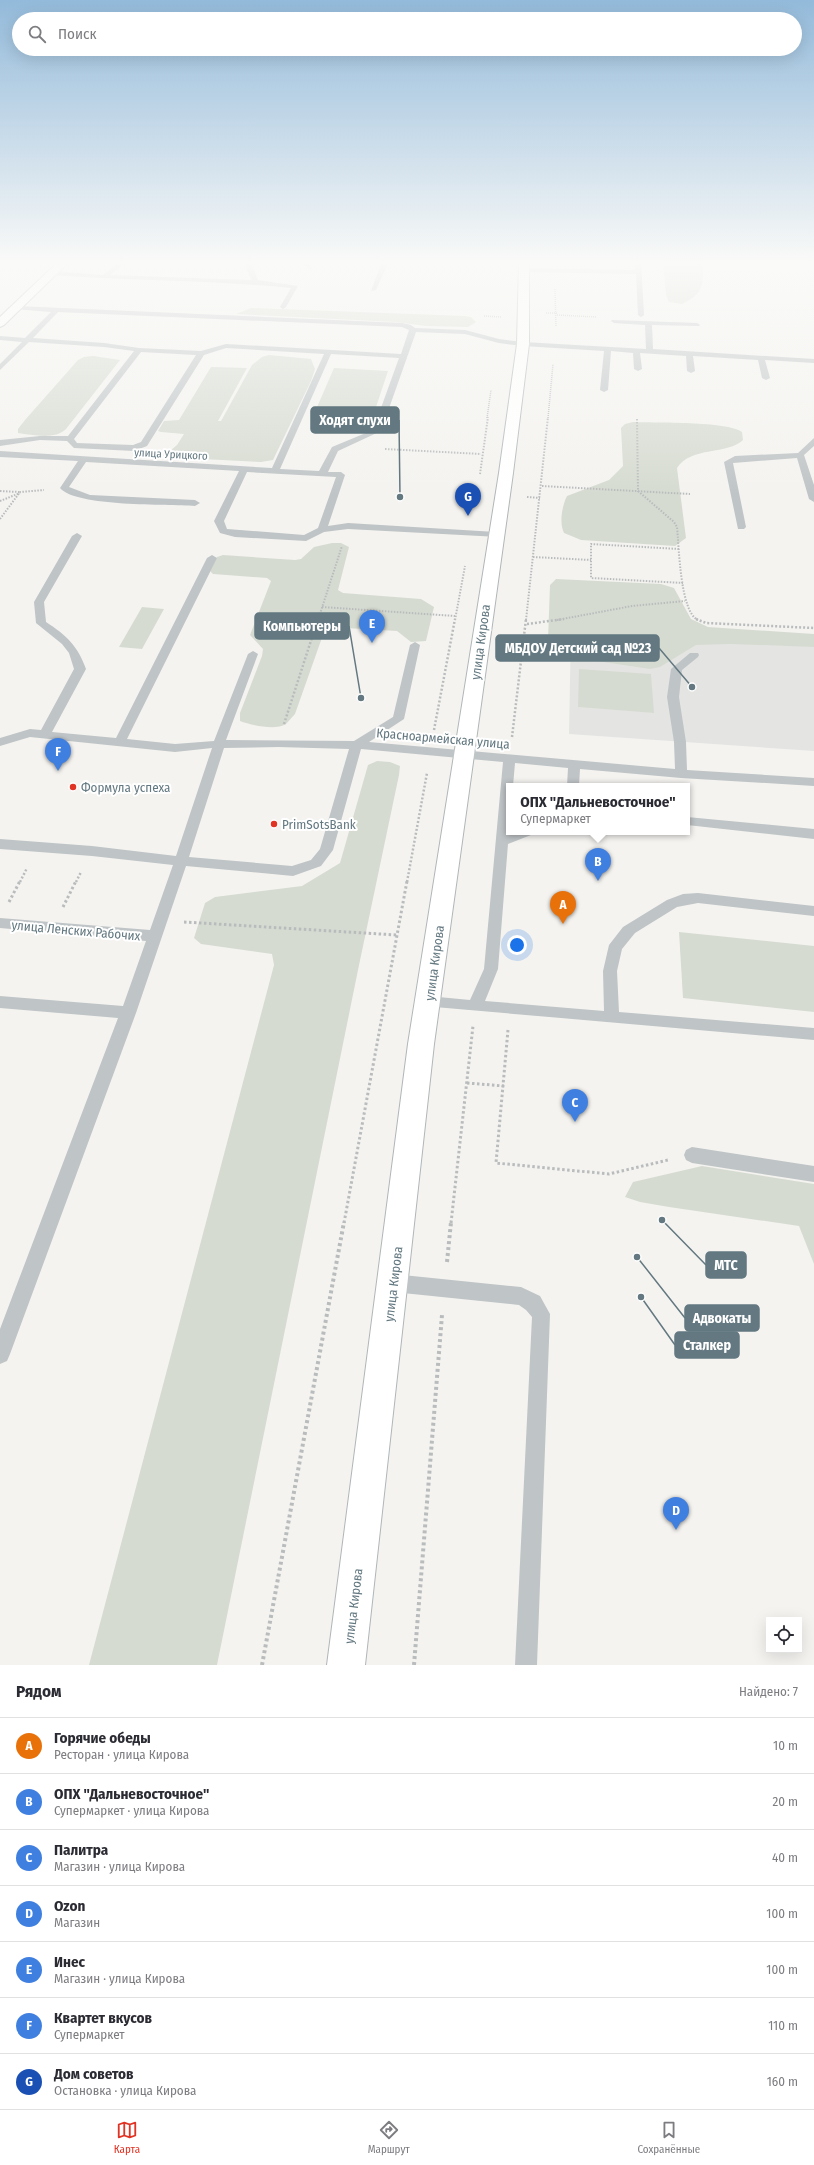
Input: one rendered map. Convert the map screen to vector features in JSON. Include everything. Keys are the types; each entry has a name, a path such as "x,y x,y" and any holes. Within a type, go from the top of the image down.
{"main road":[{"name":"улица Кирова","path":"346,1665 421,1044 463,756 483,535 523,339"}],"lane":[{"path":"19,339 139,350 201,353 226,346 404,356"},
{"path":"0,368 27,339"},
{"path":"322,474 335,449 377,431 410,339"},
{"path":"490,339 523,344 814,361"},
{"path":"649,339 650,352"},
{"path":"604,390 608,349"},
{"path":"70,439 139,350"},
{"path":"636,351 638,369"},
{"path":"275,471 328,352"},
{"path":"70,439 74,445 134,448 144,444 201,353"},
{"path":"689,354 691,371"},
{"path":"761,358 766,378"},
{"path":"0,443 40,438 70,439"},
{"path":"741,527 728,462 735,459 800,455 814,441"},
{"name":"улица Урицкого","path":"0,454 341,475 322,530"},
{"path":"800,455 814,499"},
{"path":"83,460 64,488 75,494 90,498 195,503"},
{"path":"244,470 219,520 223,531 235,534 306,538 322,530 348,526 483,535"},
{"path":"45,734 80,669 76,653 66,640 42,623 39,602 76,536"},
{"path":"120,741 212,558"},
{"path":"0,844 92,851 292,871 316,863 326,850 356,745 372,733 398,720 415,645"},
{"path":"0,1354 128,1013 219,744 253,654"},
{"path":"681,774 680,742 673,697 677,669 694,655"},
{"name":"Красноармейская улица","path":"0,742 30,733 120,741 175,748 219,744 278,743 356,745 463,756 681,774 814,782"},
{"path":"507,783 509,759"},
{"path":"573,783 574,765"},
{"path":"475,1006 490,970 506,790"},
{"path":"690,821 814,834"},
{"path":"501,842 518,835"},
{"path":"612,1018 610,958 614,946 627,931 648,919 667,903 683,898 698,898 814,911"},
{"name":"улица Ленских Рабочих","path":"0,923 153,936"},
{"path":"0,1002 128,1013"},
{"path":"428,1002 814,1034"},
{"path":"692,1155 814,1174"},
{"path":"393,1283 521,1296 533,1303 541,1314 526,1665"}],"path":[{"path":"509,759 542,486 555,339"},
{"path":"480,477 481,454 492,386"},
{"path":"637,419 638,491 674,522 677,527 685,601 694,618 706,623 814,628"},
{"path":"383,449 481,454"},
{"path":"542,486 690,494"},
{"path":"0,491 20,492 64,488"},
{"path":"0,501 20,492"},
{"path":"0,519 20,492"},
{"path":"278,743 348,526"},
{"path":"262,1665 456,616 483,535"},
{"path":"680,549 591,544 591,578 683,583"},
{"path":"533,557 591,560"},
{"path":"526,624 590,615 632,606 685,601"},
{"path":"322,607 456,616"},
{"path":"7,906 38,847"},
{"path":"52,927 92,851"},
{"path":"159,920 397,935"},
{"path":"414,1665 444,1288 475,1006"},
{"path":"509,1009 504,1086 496,1162 609,1174 692,1155"},
{"path":"467,1082 504,1086"}],"shaded area":[{"path":"269,355 311,359 315,369 311,381 273,460 261,462 163,457 177,445 184,434 158,431 164,421 179,420 211,367 247,368 218,421 221,421 252,365 262,357"},
{"path":"93,356 120,360 66,429 56,435 50,436 37,436 18,433 18,429 25,420 78,360 84,357"},
{"path":"334,368 388,371 370,425 311,421"},
{"path":"633,422 707,424 734,428 742,432 743,440 736,445 691,456 683,461 677,468 686,538 675,546 581,540 564,533 562,529 562,514 567,496 609,480 623,466 621,428 625,424"},
{"path":"332,543 341,543 349,547 338,590 343,593 421,599 434,607 426,641 411,642 397,631 329,627 324,632 295,714 287,723 281,726 270,727 256,726 240,721 240,713 262,656 263,649 250,635 271,581 267,578 213,574 210,571 217,557 223,555 295,560 301,559 314,547"},
{"path":"556,579 661,584 674,588 691,619 708,627 814,634 814,647 731,644 696,645 660,667 650,669 563,656 552,649 548,640 550,585"},
{"path":"142,607 164,609 142,649 119,647"},
{"path":"571,625 814,641 814,751 569,734"},
{"path":"579,669 651,674 654,713 578,707"},
{"path":"377,761 390,762 400,766 399,775 217,1665 89,1665 274,965 272,954 201,944 194,938 205,903 215,897 302,886 340,863 368,765"},
{"path":"679,932 814,946 814,1012 683,998"},
{"path":"702,1166 814,1184 814,1264 799,1226 669,1207 640,1202 625,1197 633,1182"}],"place":[{"name":"Ходят слухи","path":"400,497"},
{"name":"Дом советов","path":"468,516"},
{"name":"Инес","path":"372,643"},
{"name":"МБДОУ Детский сад №23","path":"692,687"},
{"name":"Компьютеры","path":"361,698"},
{"name":"Квартет вкусов","path":"58,771"},
{"name":"Формула успеха","path":"73,787"},
{"name":"PrimSotsBank","path":"274,824"},
{"name":"ОПХ \"Дальневосточное\"","path":"598,881"},
{"name":"Горячие обеды","path":"563,924"},
{"name":"Палитра","path":"575,1122"},
{"name":"МТС","path":"662,1220"},
{"name":"Адвокаты","path":"637,1257"},
{"name":"Сталкер","path":"641,1297"},
{"name":"Ozon","path":"676,1530"}]}
